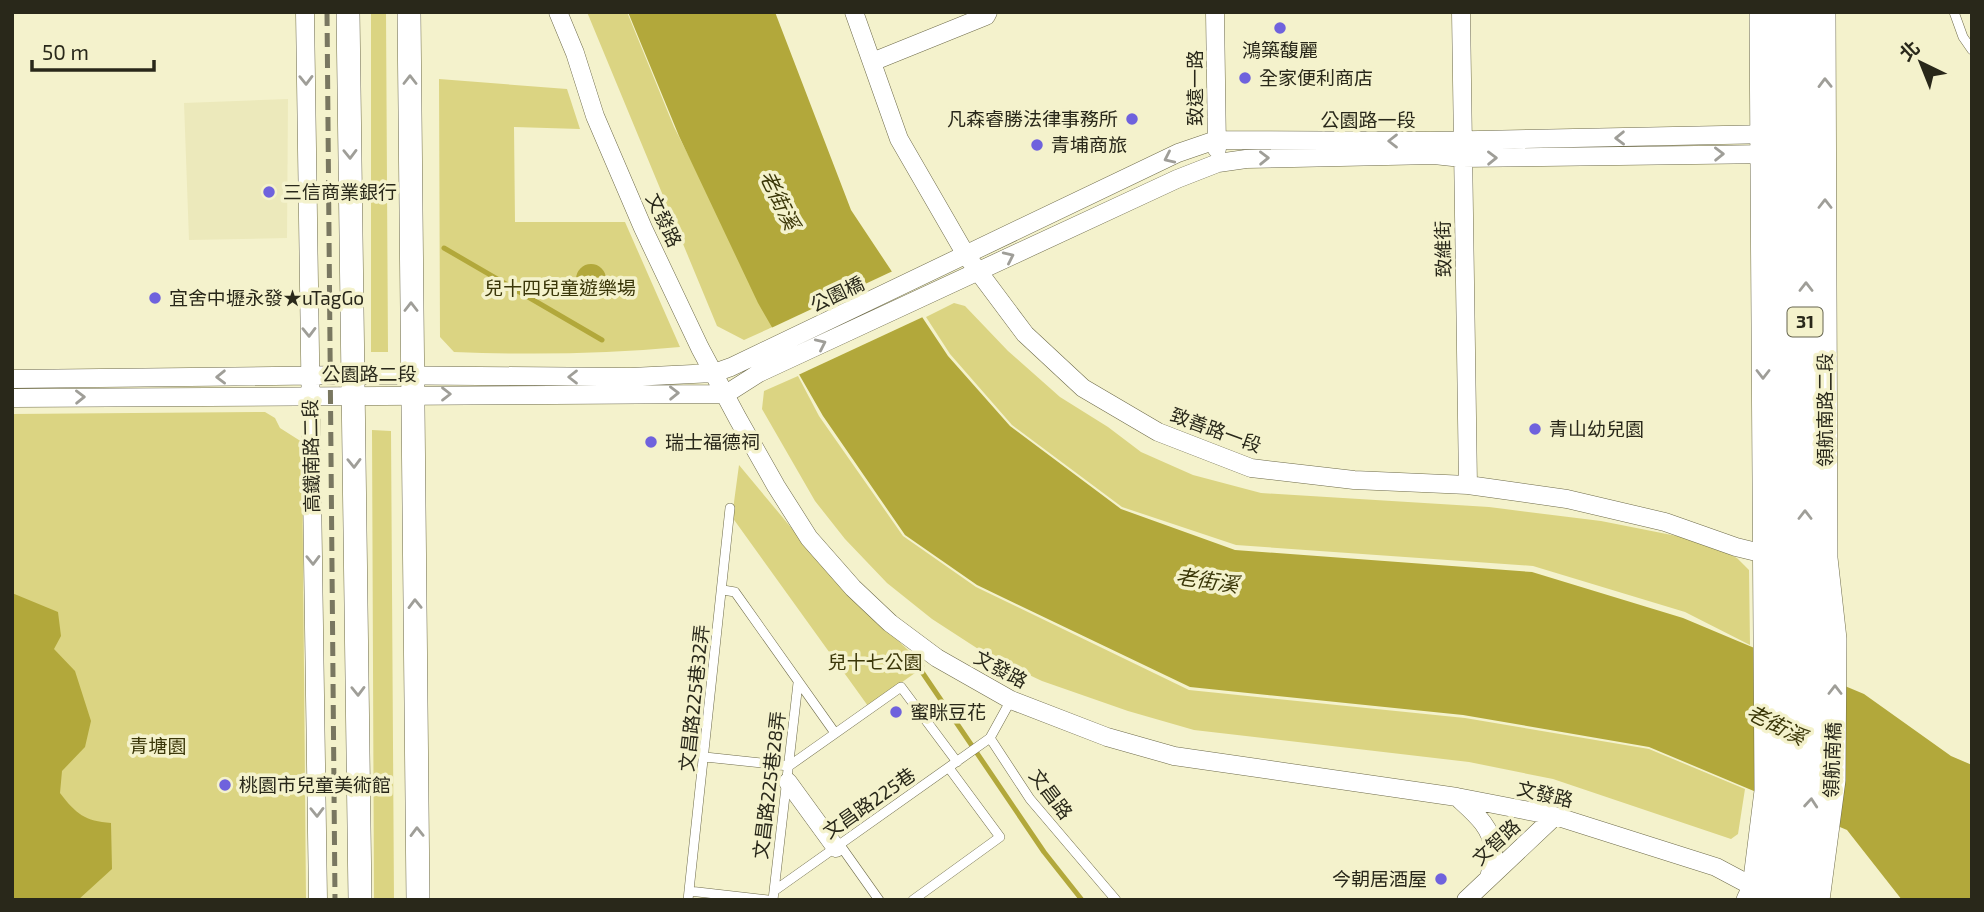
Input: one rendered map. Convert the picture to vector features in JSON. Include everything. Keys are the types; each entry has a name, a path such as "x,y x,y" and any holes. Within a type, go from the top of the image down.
{"main road":[{"name":"領航南路二段","path":"1784,12 1795,143"},
{"name":"領航南路二段","path":"1800,628 1812,605 1795,558 1795,143 1805,12"},
{"name":"領航南橋","path":"1796,872 1812,802 1800,628"},
{"name":"31","path":"1770,897 1796,872"}],"street":[{"name":"高鐵南路二段","path":"305,12 318,900"},
{"path":"348,12 360,900"},
{"path":"409,12 418,900"},
{"name":"文發路","path":"558,12 575,53 595,116 700,348 798,522 853,588 890,623 937,658 1011,700 1107,737 1174,756 1457,797 1555,816 1716,867 1770,897"},
{"name":"致善路一段","path":"854,12 899,139 977,272 1025,334 1083,388 1158,432 1251,468 1354,481 1468,485 1579,502 1665,522 1736,547 1795,558"},
{"path":"872,62 986,16 988,12"},
{"name":"致遠一路","path":"1215,12 1218,163"},
{"name":"致維街","path":"1461,12 1468,485"},
{"name":"領航南路二段","path":"1761,12 1795,143"},
{"name":"領航南路二段","path":"1800,628 1762,246 1795,143 1824,12"},
{"name":"公園路一段","path":"943,278 966,255 1178,153 1216,140 1795,143"},
{"name":"公園路一段","path":"943,278 977,272 1177,178 1218,163 1246,159 1434,155 1462,158 1795,143"},
{"name":"公園橋","path":"755,365 943,278"},
{"path":"714,373 732,367 755,365"},
{"path":"726,394 755,365"},
{"name":"公園路二段","path":"412,385 714,373"},
{"name":"公園路二段","path":"12,379 310,376 353,385 726,394"},
{"name":"公園路二段","path":"12,398 310,395 353,385"},
{"name":"31","path":"1796,872 1766,791 1800,628"},
{"path":"789,774 838,847"},
{"path":"1457,797 1482,820 1494,848 1489,878"},
{"name":"文智路","path":"1466,900 1555,816"}],"lane":[{"path":"1954,12 1963,37 1972,50"},
{"name":"文昌路225巷32弄","path":"689,895 730,508"},
{"path":"723,590 735,592 835,733"},
{"name":"文昌路225巷28弄","path":"772,897 789,774 798,682"},
{"path":"705,757 789,774 835,733 901,687 1000,837 914,900"},
{"path":"990,738 1011,700"},
{"name":"文昌路225巷","path":"772,897 990,738"},
{"name":"文昌路","path":"990,738 1030,799 1116,900"},
{"path":"838,847 879,900"},
{"path":"689,895 772,897"}],"shaded area":[{"path":"288,99 287,238 189,240 184,103"}],"green space":[{"path":"371,12 386,12 388,352 371,352"},
{"path":"587,12 627,12 674,127 775,326 744,340 717,326"},
{"name":"兒十四兒童遊樂場","path":"439,79 567,89 580,129 514,127 515,222 625,222 680,347 567,353 454,352 440,337"},
{"path":"954,303 965,306 1008,351 1060,397 1108,427 1141,452 1193,475 1261,493 1489,507 1601,521 1702,541 1737,558 1749,570 1750,645 1685,612 1533,566 1236,545 1122,507 1012,425 950,354 926,317"},
{"path":"798,376 819,416 903,536 976,587 1189,690 1465,718 1649,749 1745,789 1738,834 1731,839 1553,779 1469,762 1194,730 1128,711 1042,681 989,656 932,619 887,583 845,539 815,501 762,409 764,391"},
{"name":"青塘園","path":"265,412 275,418 280,428 302,442 306,900 12,900 12,414"},
{"path":"372,430 391,431 394,900 374,900"},
{"name":"兒十七公園","path":"739,465 838,584 925,666 868,706 732,517"}],"water":[{"name":"老街溪","path":"628,12 775,12 851,210 948,356 1010,426 1121,509 1235,550 1532,572 1683,618 1864,694 1951,756 1972,765 1972,900 1902,900 1847,830 1649,747 1463,715 1190,687 977,585 905,535 823,416 758,303 679,136"},
{"path":"591,264 602,268 606,279 602,290 591,294 580,290 576,279 580,268"},
{"path":"12,593 58,612 61,636 54,649 75,671 91,721 85,747 62,771 60,793 82,815 111,823 112,869 78,900 12,900"}],"pier":[{"path":"895,270 925,316 796,376 769,329"}],"waterway":[{"path":"444,248 602,340"},
{"path":"922,672 1044,852 1082,900"}],"railway":[{"path":"327,12 335,900"}],"place":[{"name":"鴻築馥麗","path":"1280,28"},
{"name":"全家便利商店","path":"1245,78"},
{"name":"凡森睿勝法律事務所","path":"1132,119"},
{"name":"青埔商旅","path":"1037,145"},
{"name":"三信商業銀行","path":"269,192"},
{"name":"宜舍中壢永發★uTagGo","path":"155,298"},
{"name":"青山幼兒園","path":"1535,429"},
{"name":"瑞士福德祠","path":"651,442"},
{"name":"蜜眯豆花","path":"896,712"},
{"name":"桃園市兒童美術館","path":"225,785"},
{"name":"今朝居酒屋","path":"1441,879"}]}
